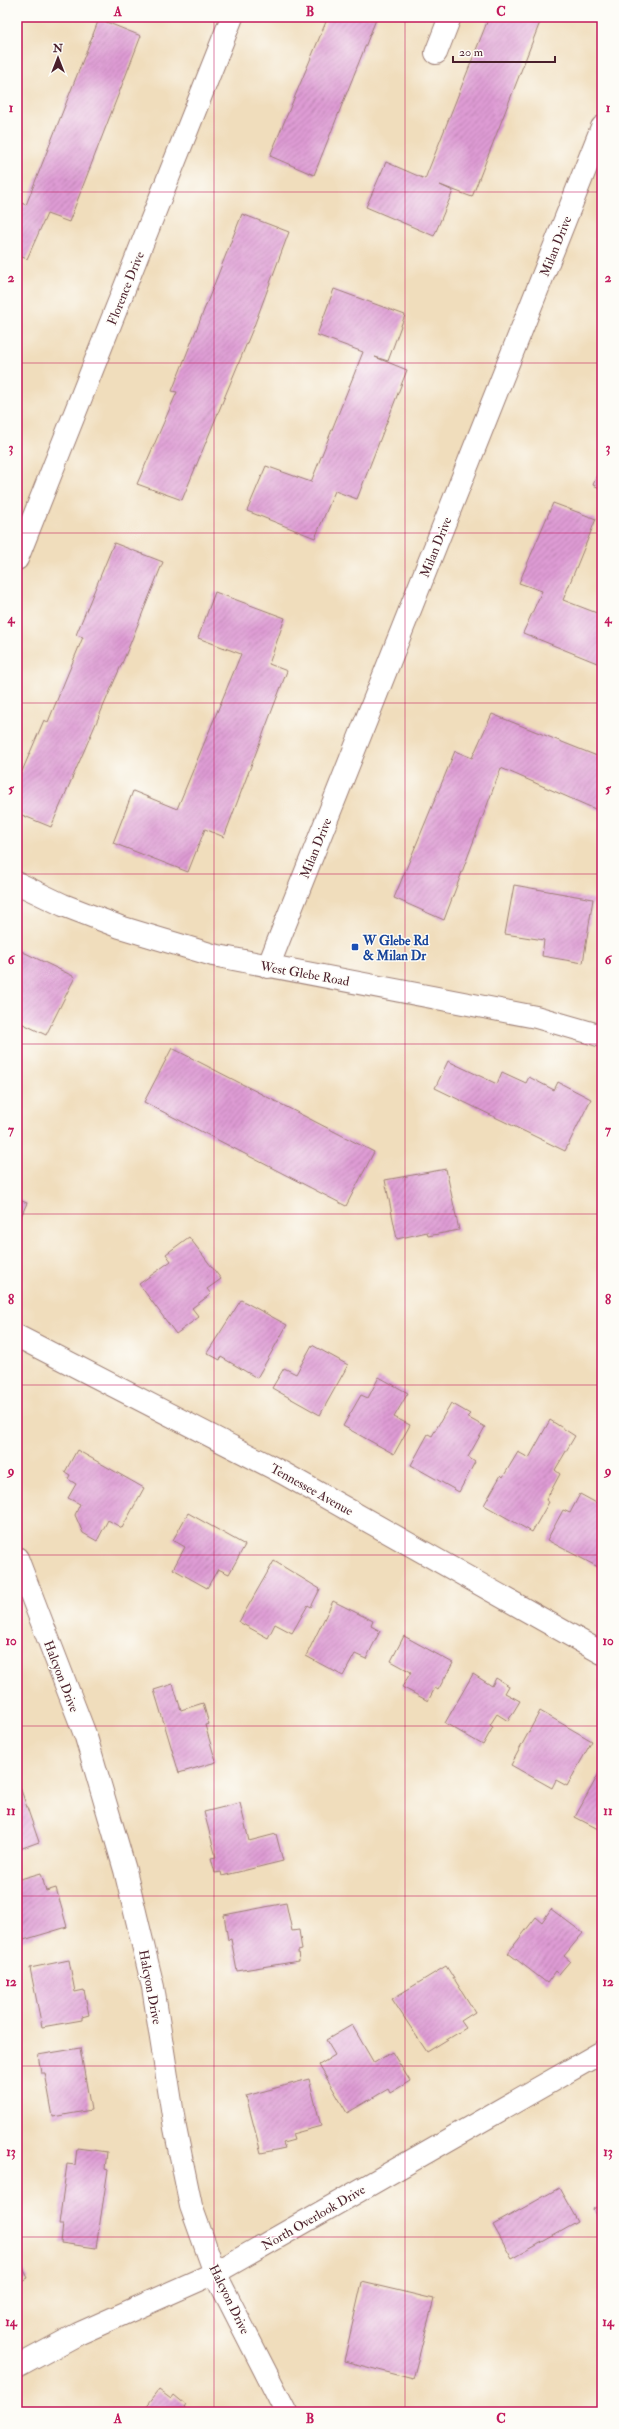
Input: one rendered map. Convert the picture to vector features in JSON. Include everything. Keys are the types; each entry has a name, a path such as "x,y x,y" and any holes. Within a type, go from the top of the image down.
{"street":[{"name":"Florence Drive","path":"17,559 232,17"},
{"path":"436,53 450,17"},
{"name":"Milan Drive","path":"268,967 602,127"},
{"name":"West Glebe Road","path":"17,883 63,905 159,940 268,967 408,991 536,1017 602,1036"},
{"name":"Tennessee Avenue","path":"17,1336 283,1473 602,1653"},
{"name":"Halcyon Drive","path":"17,1558 86,1737 125,1870 153,1986 175,2128 191,2206 215,2273 286,2412"},
{"name":"North Overlook Drive","path":"17,2367 78,2334 215,2273 602,2052"}],"building":[{"path":"328,17 377,17 314,175 270,156"},
{"path":"489,17 542,17 472,197 440,185 453,191 434,236 366,207 386,162 425,179"},
{"path":"99,19 141,36 69,222 47,214 27,259 17,255 17,201 26,205"},
{"path":"242,214 289,232 254,326 182,500 137,484 177,392 172,391"},
{"path":"334,289 405,315 388,361 375,357 407,370 357,499 335,491 315,538 247,511 266,466 311,482 363,352 317,335"},
{"path":"602,463 602,489 593,485"},
{"path":"553,503 596,519 563,600 602,615 602,665 523,633 542,591 519,583"},
{"path":"114,543 163,562 126,654 51,827 17,813 17,783 44,720 48,722 83,637 76,635"},
{"path":"215,592 285,618 269,664 287,671 224,837 205,829 188,872 113,843 133,791 177,809 241,654 198,638"},
{"path":"492,714 602,758 602,812 501,768 444,920 394,898 455,751 472,758"},
{"path":"514,885 593,899 583,963 542,956 544,940 505,934"},
{"path":"17,949 75,977 46,1035 17,1021"},
{"path":"172,1048 374,1152 346,1206 144,1102"},
{"path":"448,1061 497,1084 502,1072 526,1083 529,1077 554,1090 558,1082 591,1099 565,1151 435,1088"},
{"path":"446,1169 459,1230 428,1236 427,1232 397,1239 385,1180"},
{"path":"17,1199 27,1203 17,1225"},
{"path":"189,1237 221,1279 207,1289 211,1294 192,1308 199,1317 176,1334 139,1284 171,1261 166,1254"},
{"path":"241,1300 287,1325 257,1378 221,1357 220,1360 207,1353"},
{"path":"312,1345 348,1365 320,1415 272,1388 284,1368 296,1374"},
{"path":"379,1377 408,1393 394,1417 410,1425 394,1454 343,1426 361,1395 368,1398"},
{"path":"451,1403 470,1414 467,1417 485,1427 468,1457 475,1462 459,1492 411,1465 428,1434 432,1436"},
{"path":"550,1420 575,1436 555,1470 560,1474 546,1500 549,1502 532,1532 484,1505 501,1475 503,1477 518,1452 529,1458"},
{"path":"77,1450 144,1488 122,1528 108,1520 97,1541 83,1533 75,1515 80,1504 68,1498 76,1484 68,1479 70,1475 65,1472"},
{"path":"580,1494 602,1506 602,1526 599,1530 602,1532 602,1560 598,1567 547,1540 563,1510 570,1513"},
{"path":"188,1513 245,1545 229,1574 218,1569 207,1588 173,1569 185,1547 173,1540"},
{"path":"274,1561 320,1589 311,1607 308,1605 292,1633 275,1624 268,1638 239,1622"},
{"path":"333,1601 373,1621 371,1626 380,1631 366,1659 355,1654 343,1676 306,1656"},
{"path":"404,1636 453,1663 438,1690 435,1688 428,1701 402,1687 411,1672 391,1661"},
{"path":"473,1674 492,1686 496,1678 509,1686 505,1693 520,1701 508,1721 497,1714 490,1725 493,1727 483,1745 445,1723"},
{"path":"173,1684 181,1710 203,1703 209,1724 205,1725 216,1762 179,1773 154,1690"},
{"path":"540,1711 592,1741 567,1786 556,1780 552,1788 511,1765"},
{"path":"602,1768 602,1831 575,1817"},
{"path":"20,1787 39,1842 17,1850 17,1788"},
{"path":"240,1803 249,1841 276,1834 283,1861 222,1876 221,1872 215,1873 211,1858 216,1857 204,1812"},
{"path":"41,1873 46,1891 56,1888 67,1927 17,1942 17,1880"},
{"path":"286,1903 292,1931 299,1930 302,1950 298,1951 299,1961 237,1971 231,1939 228,1940 224,1915"},
{"path":"551,1909 583,1933 564,1956 570,1961 559,1974 556,1971 547,1983 508,1953 536,1917 542,1922"},
{"path":"69,1960 75,1992 84,1990 89,2015 82,2017 82,2020 42,2027 30,1968"},
{"path":"446,1966 475,2012 461,2021 466,2028 427,2052 392,1999"},
{"path":"352,2025 374,2063 392,2052 410,2081 390,2093 388,2089 347,2113 319,2065 335,2055 326,2040"},
{"path":"80,2048 91,2110 53,2117 45,2073 41,2073 38,2055"},
{"path":"309,2079 321,2126 292,2134 294,2140 283,2143 285,2148 261,2153 246,2096"},
{"path":"77,2148 107,2152 105,2169 108,2170 96,2248 61,2243 63,2224 59,2224 67,2164 75,2165"},
{"path":"559,2188 578,2222 512,2259 493,2225"},
{"path":"602,2204 602,2226 593,2209"},
{"path":"17,2256 28,2278 17,2284"},
{"path":"362,2282 434,2299 413,2379 344,2361"},
{"path":"159,2390 171,2399 174,2395 186,2405 184,2408 188,2412 142,2412"}],"place":[{"name":"W Glebe Rd & Milan Dr","path":"355,947"}]}
